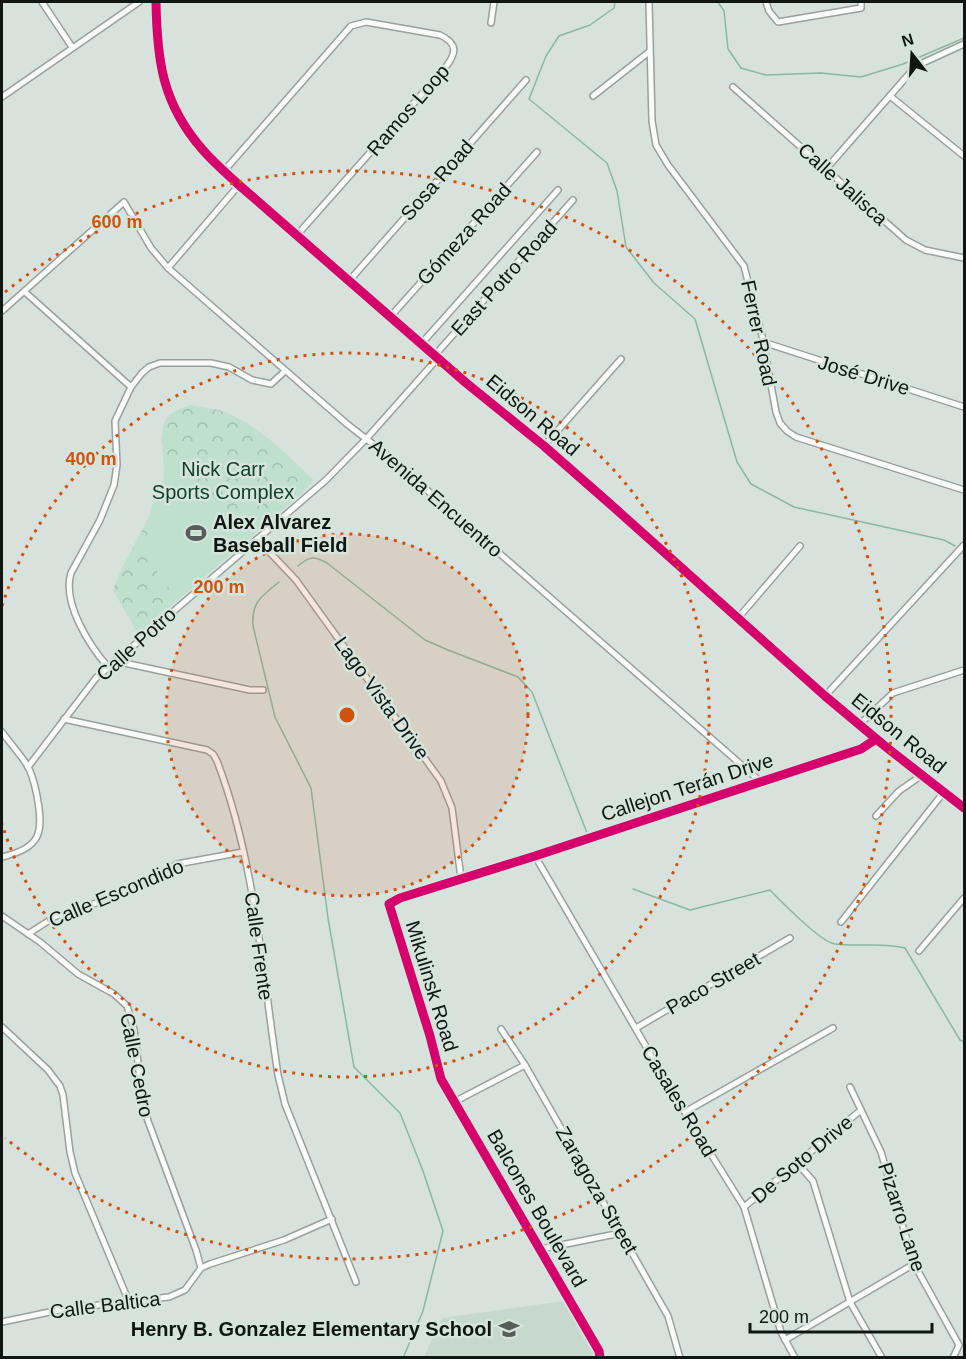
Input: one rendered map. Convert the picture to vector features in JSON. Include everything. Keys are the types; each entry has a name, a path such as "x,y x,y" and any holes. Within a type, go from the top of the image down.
{"street":[{"path":"42,2 72,47"},
{"path":"2,97 139,2"},
{"name":"Eidson Road","path":"156,2 157,50 162,78 168,96 188,131 203,151 436,357 544,446 739,617 825,696 964,808"},
{"path":"491,22 494,2"},
{"name":"Ferrer Road","path":"649,2 652,121 656,144 668,165 744,266 764,342 780,423 796,437 964,490"},
{"path":"766,2 769,11 778,21 861,8 861,2"},
{"name":"Ramos Loop","path":"224,171 351,26 366,21 440,35 450,41 455,51 445,68 297,235"},
{"path":"826,169 916,66 964,44"},
{"path":"593,96 649,52"},
{"name":"Sosa Road","path":"349,281 526,80"},
{"name":"Calle Jalisca","path":"733,87 915,246 935,253 964,258"},
{"path":"890,96 964,156"},
{"name":"Gómeza Road","path":"391,316 537,152"},
{"path":"168,268 239,185"},
{"path":"422,344 558,190"},
{"name":"East Potro Road","path":"436,357 573,200"},
{"name":"Avenida Encuentro","path":"25,292 124,202 151,248 168,268 347,424 367,438 761,782"},
{"path":"2,311 25,292 131,387"},
{"name":"José Drive","path":"764,342 964,407"},
{"name":"Calle Potro","path":"28,767 96,678 326,480 367,438 436,357"},
{"path":"544,446 621,359"},
{"path":"108,667 85,635 70,597 69,582 71,573 100,520 114,485 117,465 115,421 131,387 149,367 160,363 211,363 229,368 261,384 271,384 285,370"},
{"name":"Lago Vista Drive","path":"257,539 296,580 441,781 452,808 461,878"},
{"path":"825,696 964,545"},
{"path":"739,617 800,546"},
{"path":"115,661 250,690 263,690"},
{"path":"859,724 893,693 964,670"},
{"name":"Calle Frente","path":"64,719 199,748 213,754 223,777 243,852 280,1085 289,1115 357,1282"},
{"path":"2,732 28,767 34,781 41,815 38,836 25,849 2,857"},
{"name":"Callejon Terán Drive","path":"389,904 400,898 861,749 876,739"},
{"path":"876,816 899,791 922,775"},
{"path":"841,922 944,792"},
{"name":"Calle Escondido","path":"28,934 56,916 118,896 177,864 243,852"},
{"name":"Casales Road","path":"535,856 744,1208 780,1332 795,1358"},
{"path":"918,951 964,898"},
{"name":"Mikulinsk Road","path":"389,904 441,1079"},
{"name":"Calle Cedro","path":"2,916 51,950 78,974 114,994 127,1006 134,1029 143,1104 201,1268"},
{"name":"Paco Street","path":"636,1028 790,938"},
{"path":"2,1027 48,1070 60,1086 75,1173 129,1302"},
{"path":"685,1112 833,1028"},
{"name":"Zaragoza Street","path":"501,1029 525,1065 668,1316 680,1358"},
{"path":"454,1102 525,1065"},
{"name":"Balcones Boulevard","path":"441,1079 541,1249 599,1351 600,1358"},
{"name":"Pizarro Lane","path":"850,1087 881,1152 914,1264 959,1345 953,1358"},
{"name":"De Soto Drive","path":"744,1208 861,1110"},
{"path":"797,1163 813,1181 850,1302 882,1358"},
{"path":"201,1268 284,1240 332,1219"},
{"path":"541,1249 621,1233"},
{"path":"785,1340 914,1264"},
{"name":"Calle Baltica","path":"2,1322 64,1309 169,1297 185,1290 201,1268"}],"shaded area":[{"name":"Henry B. Gonzalez Elementary School","path":"564,1301 595,1357 424,1357 442,1318"}],"green space":[{"name":"Nick Carr Sports Complex","path":"191,405 219,410 246,423 282,450 314,480 300,495 138,634 113,590 163,481 162,432 164,425 172,413"},
{"name":"Alex Alvarez Baseball Field","path":"178,467 249,538 179,599 158,573 148,544 149,517 153,503 159,490"}],"waterway":[{"path":"615,2 614,8 590,25 559,36 546,56 529,99 607,163 617,191 626,247 654,283 695,319 737,462 751,484 794,507 944,540 955,546"},
{"path":"718,2 724,11 728,49 741,68 766,75 821,73 861,77 903,64 964,38"},
{"path":"298,566 312,558 327,563 425,640 518,677 532,692 587,833"},
{"path":"279,582 256,605 253,626 275,717 311,788 328,918 354,1067 400,1113 443,1231 423,1311 403,1358"},
{"path":"633,889 690,910 770,890 801,921 828,942 905,948 960,1040 964,1042"}],"cycle path":[{"path":"156,2 160,62 170,98 189,132 215,163 465,382 544,446 825,696 964,808"},
{"path":"600,1358 599,1351 441,1079 389,904 400,898 861,749 876,739"}],"place":[{"name":"Alex Alvarez Baseball Field","path":"196,533"},
{"name":"Henry B. Gonzalez Elementary School","path":"509,1329"}]}
